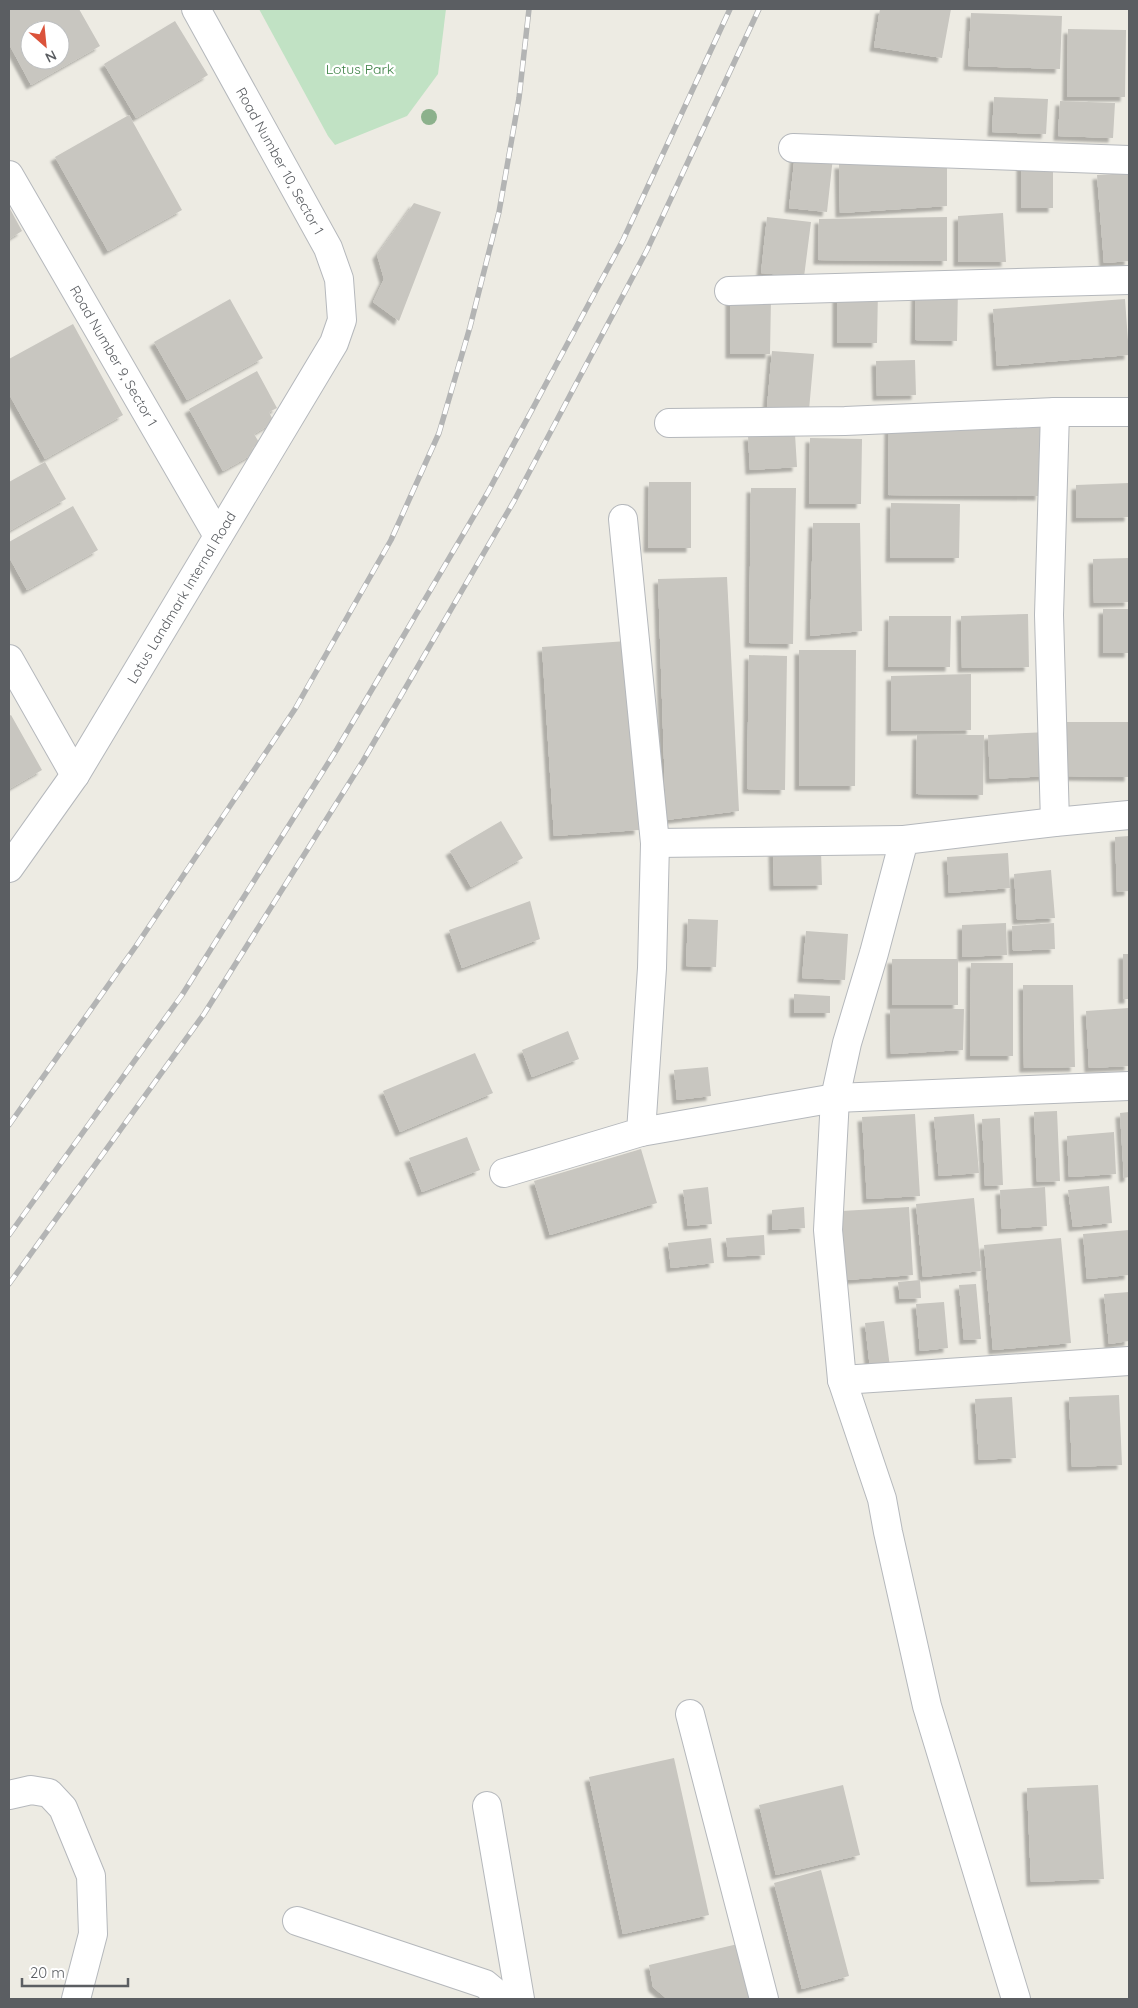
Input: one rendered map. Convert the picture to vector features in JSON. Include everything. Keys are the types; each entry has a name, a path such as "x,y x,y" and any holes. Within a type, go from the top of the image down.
{"street":[{"name":"Road Number 10, Sector 1","path":"196,9 328,248 339,278 342,320"},
{"path":"793,148 1129,160"},
{"name":"Road Number 9, Sector 1","path":"9,175 218,536"},
{"path":"729,291 1129,280"},
{"name":"Lotus Landmark Internal Road","path":"9,868 75,775 334,343 342,320"},
{"path":"669,423 844,422 1054,412 1129,412"},
{"path":"1054,412 1049,615 1055,822"},
{"path":"623,519 655,843 652,968 641,1132"},
{"path":"9,659 75,775"},
{"path":"655,843 904,840 1129,815"},
{"path":"904,840 874,953 847,1043 835,1098 828,1230 842,1380 882,1499 927,1706 1016,1999"},
{"path":"504,1173 641,1132 835,1098 1129,1086"},
{"path":"842,1380 1129,1361"},
{"path":"690,1714 764,1999"},
{"path":"9,1795 31,1790 49,1793 63,1808 91,1876 93,1934 76,1999"},
{"path":"487,1806 520,1999"},
{"path":"297,1921 485,1984 503,1999"}],"green space":[{"name":"Lotus Park","path":"259,9 446,9 438,74 407,116 335,145 328,136"}],"building":[{"path":"9,9 79,9 100,46 70,63 70,20 20,20 20,64 9,44"},
{"path":"880,9 951,9 942,58 874,47"},
{"path":"971,13 1062,16 1060,69 968,66"},
{"path":"175,21 208,75 136,118 104,64"},
{"path":"1068,29 1126,30 1125,97 1067,97"},
{"path":"23,70 58,70 31,85"},
{"path":"994,97 1048,99 1046,134 992,132"},
{"path":"1060,101 1115,103 1113,138 1058,136"},
{"path":"129,115 182,210 108,251 55,157"},
{"path":"795,154 833,157 827,212 789,208"},
{"path":"947,163 947,206 840,213 839,164"},
{"path":"1021,163 1053,163 1053,208 1021,208"},
{"path":"1129,173 1129,261 1104,263 1097,175"},
{"path":"414,203 441,212 399,321 373,302 384,279 377,255"},
{"path":"9,207 22,231 9,239"},
{"path":"1003,213 1006,262 958,262 958,216"},
{"path":"767,217 811,222 804,277 761,273"},
{"path":"947,217 947,261 818,260 819,219"},
{"path":"916,288 958,288 957,341 915,340"},
{"path":"837,290 878,290 877,343 837,343"},
{"path":"730,298 771,298 770,354 730,354"},
{"path":"230,299 263,358 187,400 154,342"},
{"path":"1125,299 1129,355 997,366 993,309"},
{"path":"73,324 123,415 45,459 9,394 9,359"},
{"path":"772,351 814,354 809,410 767,407"},
{"path":"915,360 916,395 877,396 876,361"},
{"path":"257,371 277,408 269,412 274,422 254,434 260,444 252,448 255,453 223,471 189,409"},
{"path":"889,425 1041,426 1040,496 888,495"},
{"path":"795,434 797,467 750,470 748,436"},
{"path":"810,438 862,439 861,504 809,504"},
{"path":"45,462 66,499 9,531 9,482"},
{"path":"649,482 691,482 691,548 648,548"},
{"path":"1129,483 1129,517 1076,518 1076,485"},
{"path":"751,488 796,488 793,644 749,643"},
{"path":"891,503 960,504 959,558 890,558"},
{"path":"73,506 98,550 27,590 9,557 9,542"},
{"path":"813,523 860,523 862,631 810,636"},
{"path":"1129,558 1129,602 1094,603 1093,559"},
{"path":"727,577 739,811 666,820 658,579"},
{"path":"1103,609 1129,609 1129,653 1103,653"},
{"path":"1028,614 1029,667 962,668 961,616"},
{"path":"889,616 951,616 950,667 888,667"},
{"path":"627,641 639,830 554,836 542,647"},
{"path":"799,650 856,650 855,786 799,786"},
{"path":"749,655 787,656 785,790 747,789"},
{"path":"971,674 971,730 891,731 891,676"},
{"path":"11,715 42,770 9,789 9,716"},
{"path":"1063,722 1129,722 1129,777 1062,776"},
{"path":"1047,732 1049,776 990,779 988,735"},
{"path":"917,735 984,735 983,795 916,794"},
{"path":"501,821 523,858 471,887 450,851"},
{"path":"1129,836 1129,891 1117,892 1115,837"},
{"path":"821,850 822,885 774,886 773,851"},
{"path":"1008,853 1010,888 949,893 947,857"},
{"path":"1051,870 1055,918 1017,920 1014,874"},
{"path":"530,901 540,939 462,968 449,930"},
{"path":"688,919 718,920 716,967 686,966"},
{"path":"1006,923 1007,955 962,957 962,925"},
{"path":"1054,923 1055,949 1013,951 1012,926"},
{"path":"806,931 848,934 845,980 802,978"},
{"path":"1123,954 1129,954 1129,999 1123,999"},
{"path":"892,959 958,959 958,1005 892,1005"},
{"path":"971,963 1013,963 1013,1056 970,1056"},
{"path":"1023,985 1073,985 1075,1067 1024,1068"},
{"path":"794,994 830,996 830,1013 794,1013"},
{"path":"1129,1008 1129,1066 1089,1068 1086,1011"},
{"path":"890,1009 964,1009 963,1050 891,1054"},
{"path":"568,1031 579,1059 532,1077 522,1050"},
{"path":"475,1053 493,1093 400,1132 383,1091"},
{"path":"708,1067 711,1096 677,1100 674,1070"},
{"path":"1057,1111 1060,1181 1037,1182 1034,1112"},
{"path":"1129,1112 1129,1177 1124,1178 1120,1113"},
{"path":"915,1114 920,1196 867,1199 862,1117"},
{"path":"974,1114 979,1173 939,1176 934,1117"},
{"path":"1000,1118 1003,1185 985,1186 982,1119"},
{"path":"1114,1132 1116,1174 1069,1177 1067,1136"},
{"path":"467,1137 480,1170 422,1192 409,1158"},
{"path":"641,1149 657,1203 550,1235 534,1181"},
{"path":"1109,1186 1112,1223 1073,1227 1068,1190"},
{"path":"708,1187 712,1224 688,1226 683,1190"},
{"path":"1045,1187 1047,1226 1002,1229 1000,1190"},
{"path":"974,1198 981,1271 923,1277 916,1204"},
{"path":"804,1207 805,1228 772,1230 772,1210"},
{"path":"909,1207 913,1275 846,1280 842,1211"},
{"path":"1129,1230 1129,1275 1087,1279 1083,1234"},
{"path":"764,1235 765,1255 728,1257 726,1238"},
{"path":"711,1238 714,1263 671,1268 668,1243"},
{"path":"1061,1238 1071,1343 993,1350 984,1245"},
{"path":"920,1280 921,1298 900,1299 898,1282"},
{"path":"976,1284 981,1339 964,1340 959,1285"},
{"path":"1129,1292 1129,1341 1109,1344 1104,1294"},
{"path":"944,1302 948,1348 920,1351 916,1304"},
{"path":"884,1321 890,1367 870,1369 865,1323"},
{"path":"1119,1395 1122,1465 1072,1467 1069,1397"},
{"path":"1012,1397 1016,1458 979,1460 975,1399"},
{"path":"674,1758 709,1915 623,1934 589,1777"},
{"path":"843,1785 860,1855 776,1875 759,1805"},
{"path":"1098,1785 1104,1879 1031,1882 1027,1788"},
{"path":"821,1870 849,1976 802,1989 774,1883"},
{"path":"742,1943 758,1999 667,1999 653,1987 649,1965"}],"railway":[{"path":"9,1125 136,946 295,709 391,540 439,433 470,327 499,212 519,98 529,9"},
{"path":"9,1235 182,995 337,749 488,492 623,240 730,9"},
{"path":"9,1284 204,1014 363,761 514,501 647,250 759,9"}]}
